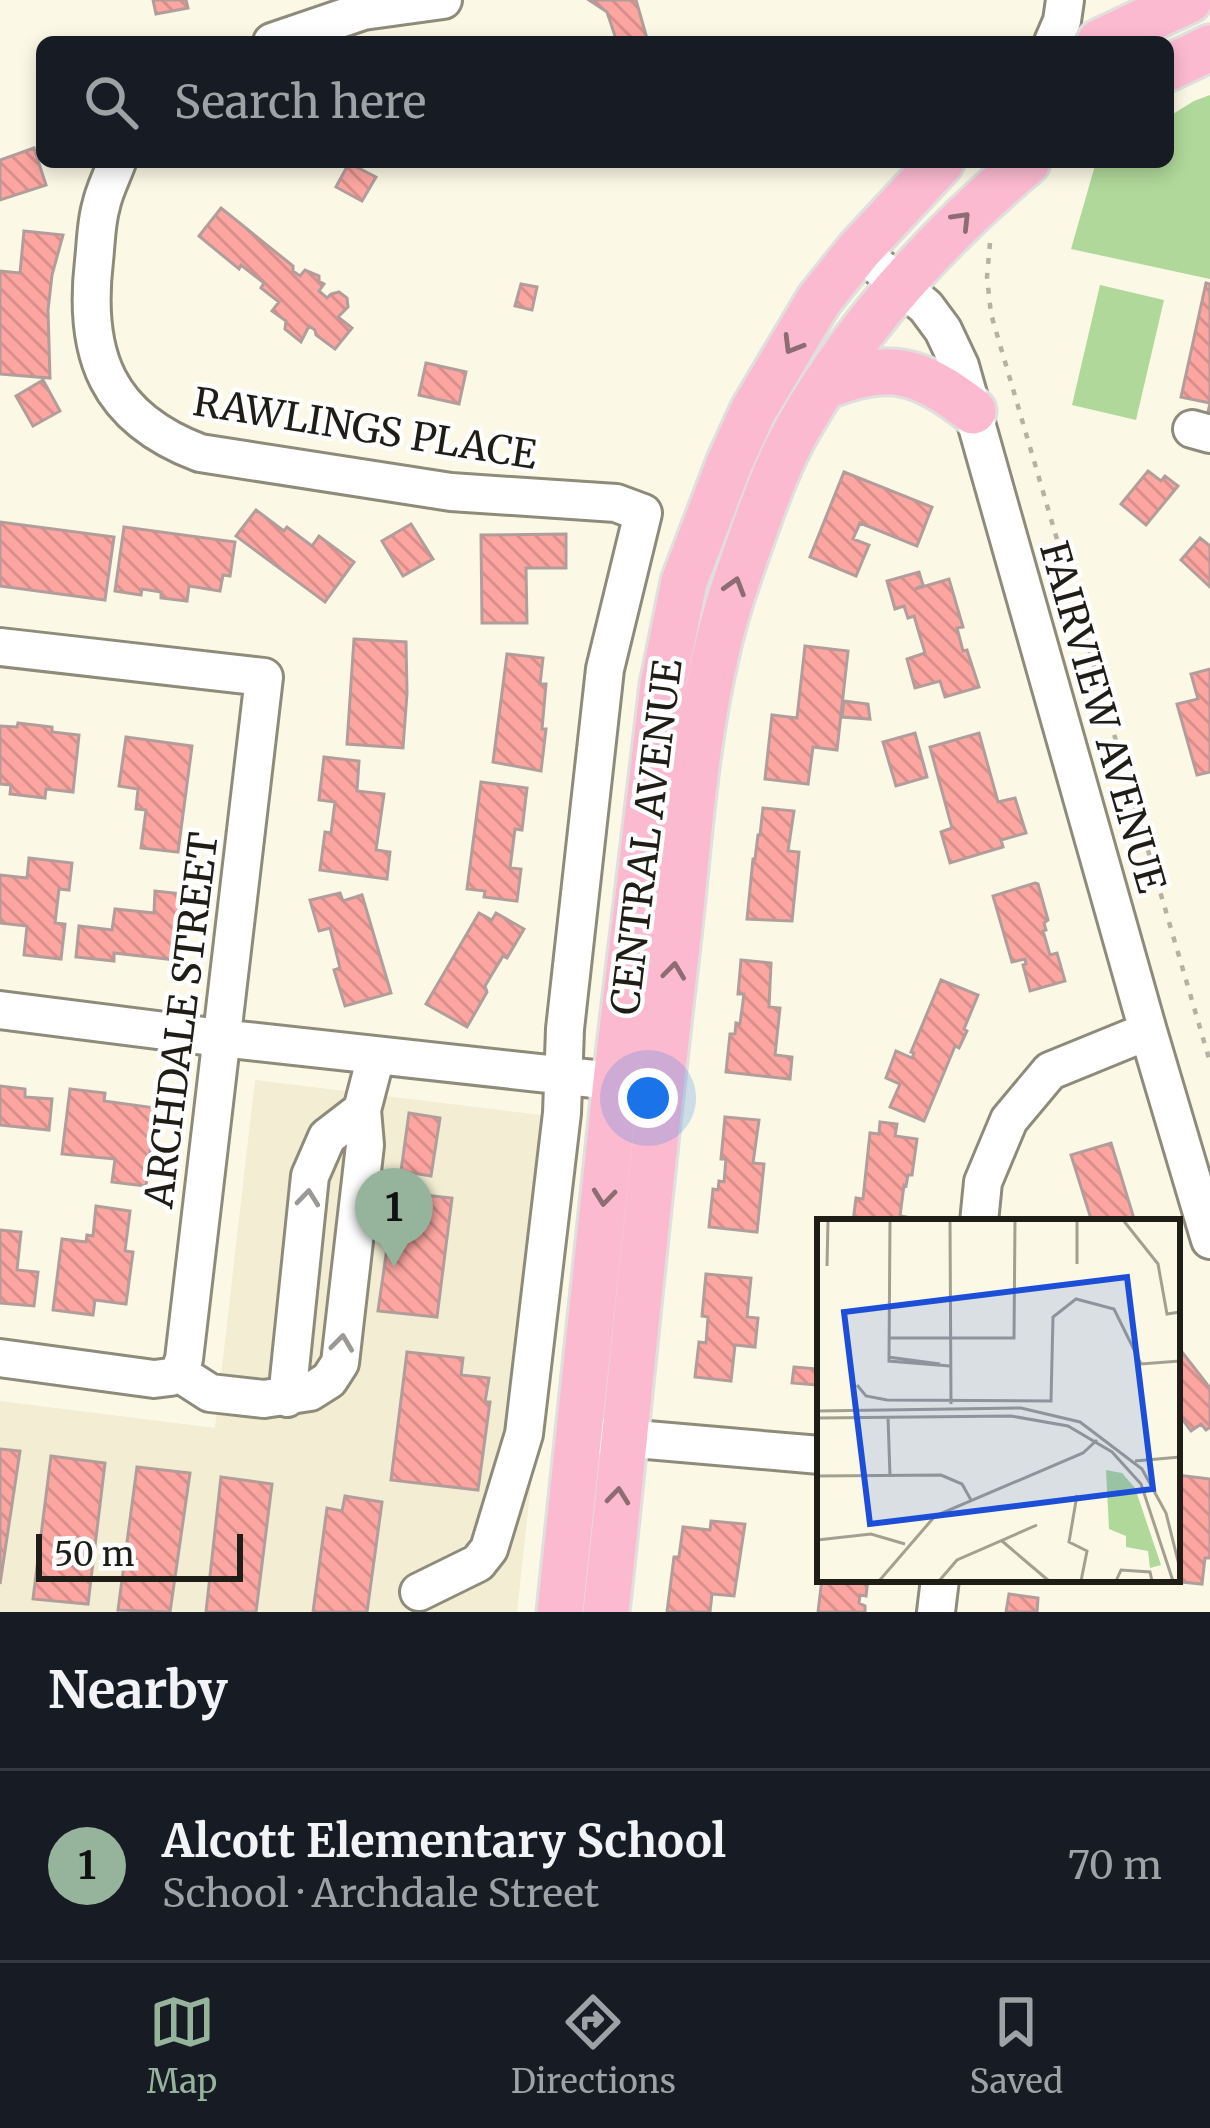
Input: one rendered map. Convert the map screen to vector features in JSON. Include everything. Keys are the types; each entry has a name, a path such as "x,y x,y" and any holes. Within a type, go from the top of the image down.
{"main road":[{"path":"1113,36 1189,0"},
{"path":"1174,41 1204,19 1210,4"},
{"path":"1174,65 1210,48"},
{"name":"CENTRAL AVENUE","path":"605,1612 625,1438 638,1084 663,685 684,582 753,411 819,300 935,168"},
{"name":"CENTRAL AVENUE","path":"560,1612 579,1434 716,649 766,499 797,430 901,284 976,206 1021,168"},
{"path":"826,386 850,376 896,371 932,382 973,411"}],"street":[{"path":"290,36 363,11 443,0"},
{"path":"1056,36 1065,0"},
{"name":"RAWLINGS PLACE","path":"115,168 101,205 95,252 90,299 95,348 109,384 137,418 171,442 200,453 451,492 616,503 643,513 605,669 563,1075"},
{"name":"FAIRVIEW AVENUE","path":"859,250 926,307 960,366 1210,1240"},
{"name":"ARCHDALE STREET","path":"0,646 263,677 179,1373"},
{"path":"0,1010 638,1084"},
{"path":"979,1219 983,1182 1009,1120 1050,1071 1148,1031"},
{"path":"0,1358 154,1379 179,1373 210,1393 245,1399 287,1398 329,1380 340,1364 364,1145 362,1110 376,1056"},
{"path":"419,1592 478,1563 489,1549 524,1434 563,1075"},
{"path":"287,1398 310,1176 327,1137 362,1110"},
{"path":"579,1434 817,1455"},
{"path":"936,1612 940,1582"}],"path":[{"path":"976,206 990,231 991,314 1210,1063"}],"shaded area":[{"path":"255,1080 540,1115 569,1133 517,1612 0,1612 0,1401 215,1428"}],"green space":[{"path":"1210,95 1210,279 1071,249 1094,168 1174,168 1174,113"},
{"path":"1100,285 1164,300 1136,420 1072,405"}],"building":[{"path":"153,0 186,0 188,8 156,14"},
{"path":"589,0 636,0 646,36 615,36 607,12"},
{"path":"34,148 36,168 40,168 46,185 0,200 0,160"},
{"path":"346,168 376,177 362,201 336,187"},
{"path":"221,208 300,276 305,270 319,276 324,284 319,291 327,298 339,292 347,298 348,307 338,317 352,328 335,349 309,326 301,342 285,329 286,321 272,311 279,302 261,288 264,283 199,236"},
{"path":"24,231 63,235 48,310 50,378 0,374 0,271 20,273"},
{"path":"1206,283 1210,284 1210,403 1181,397"},
{"path":"521,284 537,287 532,310 515,306"},
{"path":"426,363 466,372 459,404 419,395"},
{"path":"43,380 60,411 33,426 16,396"},
{"path":"1148,471 1178,486 1146,525 1121,504"},
{"path":"844,472 932,507 917,546 860,523 853,539 869,545 856,576 810,557"},
{"path":"256,510 312,546 319,536 354,562 325,602 236,536"},
{"path":"0,522 114,537 105,600 0,586"},
{"path":"411,524 433,559 403,576 382,541"},
{"path":"124,527 235,542 230,576 223,575 220,591 189,586 187,601 161,598 161,592 142,589 141,595 115,591"},
{"path":"566,534 566,568 526,568 527,623 482,623 481,535"},
{"path":"1200,538 1210,546 1210,587 1181,560"},
{"path":"919,572 923,585 915,589 949,579 963,627 957,628 963,651 967,650 979,687 945,697 940,681 915,688 907,659 925,653 914,616 908,618 904,606 895,609 887,581"},
{"path":"354,639 406,642 403,748 347,744"},
{"path":"805,646 848,651 837,750 813,747 808,784 765,779 772,715 797,718"},
{"path":"507,654 543,658 540,684 546,684 542,729 546,729 541,771 493,762"},
{"path":"1210,669 1210,772 1197,775 1177,704 1198,699 1191,674"},
{"path":"844,701 868,704 870,719 842,717"},
{"path":"18,723 79,735 73,792 46,789 45,798 10,794 11,785 0,784 0,726 17,727"},
{"path":"915,733 927,777 896,786 883,742"},
{"path":"979,733 998,802 1015,798 1026,833 1001,840 1003,847 950,863 941,832 952,828 930,747"},
{"path":"126,737 192,746 178,852 141,848 146,810 136,809 138,789 119,786"},
{"path":"324,757 359,761 357,791 384,794 376,850 390,852 387,879 320,870 335,802 319,800"},
{"path":"481,782 527,788 522,830 515,829 510,868 521,869 517,901 484,897 485,891 467,889"},
{"path":"763,808 794,811 788,851 799,852 792,921 747,919"},
{"path":"29,858 72,863 69,890 59,889 55,923 65,924 61,959 24,955 27,926 0,923 0,875 27,878"},
{"path":"1035,883 1048,920 1043,931 1050,955 1057,953 1065,981 1030,991 1025,959 1012,962 993,896"},
{"path":"155,891 183,894 176,960 114,953 114,961 76,957 79,926 112,930 115,909 154,913"},
{"path":"340,893 343,901 362,895 391,993 345,1006 334,970 340,968 330,928 319,931 310,900"},
{"path":"479,913 492,920 496,913 524,929 485,986 487,992 467,1027 426,1004"},
{"path":"741,960 771,963 769,1007 780,1008 775,1055 792,1057 790,1079 726,1072 730,1034 740,1024"},
{"path":"941,980 978,995 967,1031 959,1048 955,1046 924,1121 890,1107 900,1084 886,1078 896,1051 912,1058"},
{"path":"0,1086 25,1089 25,1097 52,1099 49,1130 0,1125"},
{"path":"70,1089 105,1093 104,1101 155,1108 146,1186 112,1182 115,1159 62,1154"},
{"path":"409,1113 440,1118 431,1176 401,1171"},
{"path":"725,1117 759,1120 753,1163 764,1164 757,1232 709,1227 713,1189 724,1182"},
{"path":"880,1122 897,1124 895,1136 917,1139 912,1175 904,1185 900,1216 906,1219 853,1219 856,1198 863,1199 870,1133 879,1134"},
{"path":"1111,1143 1134,1219 1091,1219 1071,1155"},
{"path":"395,1192 452,1198 437,1317 378,1311"},
{"path":"96,1206 130,1211 125,1251 133,1252 126,1304 95,1300 93,1315 53,1310 62,1239 86,1242 87,1235 93,1236"},
{"path":"0,1230 21,1232 17,1270 38,1272 34,1306 0,1303"},
{"path":"706,1274 751,1278 747,1317 758,1318 755,1347 735,1345 731,1381 695,1377 699,1342 706,1343 708,1317 702,1316"},
{"path":"407,1352 463,1358 461,1375 489,1378 478,1490 391,1480"},
{"path":"1180,1353 1210,1388 1210,1427 1206,1430 1201,1424 1191,1431 1180,1416"},
{"path":"794,1367 817,1369 816,1385 792,1383"},
{"path":"0,1449 20,1451 0,1584"},
{"path":"51,1456 105,1463 88,1604 33,1599"},
{"path":"137,1467 190,1473 170,1612 118,1610"},
{"path":"1180,1475 1210,1479 1210,1558 1205,1558 1202,1584 1180,1582"},
{"path":"221,1477 272,1484 256,1612 206,1612"},
{"path":"345,1496 382,1502 367,1612 313,1612 327,1508 342,1511"},
{"path":"711,1521 745,1524 734,1596 712,1594 710,1612 667,1612 683,1527 710,1530"},
{"path":"822,1582 868,1582 866,1596 860,1595 859,1603 865,1612 818,1612"},
{"path":"1009,1594 1038,1598 1037,1612 1006,1612"}],"place":[{"name":"Alcott Elementary School","path":"394,1267"}]}
